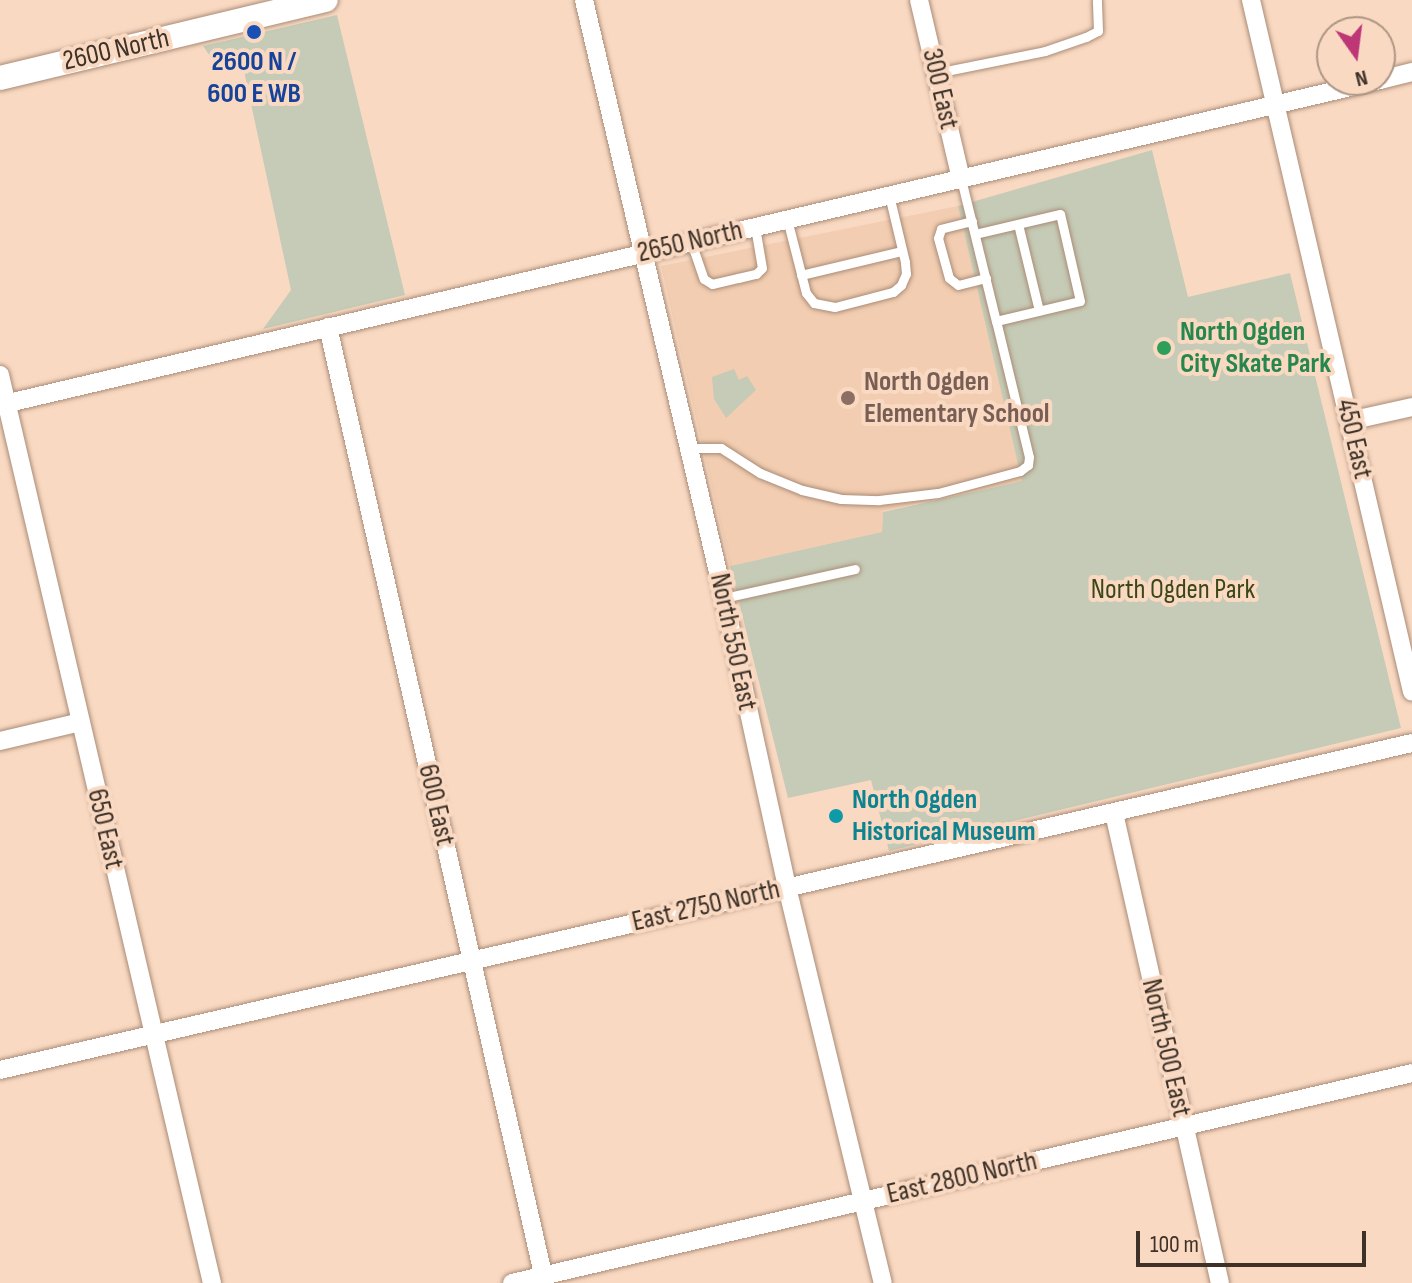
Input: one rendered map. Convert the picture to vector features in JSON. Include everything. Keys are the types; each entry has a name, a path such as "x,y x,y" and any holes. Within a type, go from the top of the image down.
{"main road":[{"name":"2600 North","path":"0,78 254,8 326,0"}],"street":[{"name":"North 550 East","path":"584,0 724,598 787,887 883,1283"},
{"name":"300 East","path":"919,0 961,179"},
{"name":"450 East","path":"1251,0 1412,692"},
{"name":"2650 North","path":"4,405 1316,94"},
{"name":"600 East","path":"328,327 544,1279"},
{"name":"650 East","path":"0,375 4,405 212,1283"},
{"path":"1349,421 1412,407"},
{"path":"0,741 81,722"},
{"name":"East 2750 North","path":"0,1070 1412,743"},
{"name":"North 500 East","path":"1114,813 1220,1283"},
{"name":"East 2800 North","path":"512,1283 544,1279 1412,1073"}],"lane":[{"path":"936,73 1045,51 1086,37 1098,31 1097,0"},
{"path":"688,448 721,448 760,473 802,490 841,499 879,500 938,493 1020,471 1028,465 1029,457 961,179"},
{"path":"787,219 806,293 814,303 835,307 893,292 906,274 889,195"},
{"path":"975,234 1060,214 1080,301 996,321"},
{"path":"972,221 941,229 938,238 949,278 958,285 986,278"},
{"path":"1018,224 1039,311"},
{"path":"691,242 704,279 712,284 747,276 762,268 755,227"},
{"path":"801,275 902,251"},
{"path":"724,598 855,569"}],"shaded area":[{"name":"North Ogden Elementary School","path":"958,206 1023,481 883,511 882,532 730,566 661,266"}],"green space":[{"path":"337,15 405,295 263,329 291,290 244,71 214,62 203,46"},
{"name":"North Ogden Park","path":"1152,150 1188,297 1290,273 1401,728 889,851 871,780 788,798 730,566 882,532 883,512 1022,481 958,206"},
{"path":"734,369 739,380 747,376 756,390 726,418 714,399 712,377"}],"place":[{"name":"2600 N / 600 E WB","path":"254,32"},
{"name":"North Ogden City Skate Park","path":"1164,348"},
{"name":"North Ogden Elementary School","path":"848,398"},
{"name":"North Ogden Historical Museum","path":"836,816"}]}
